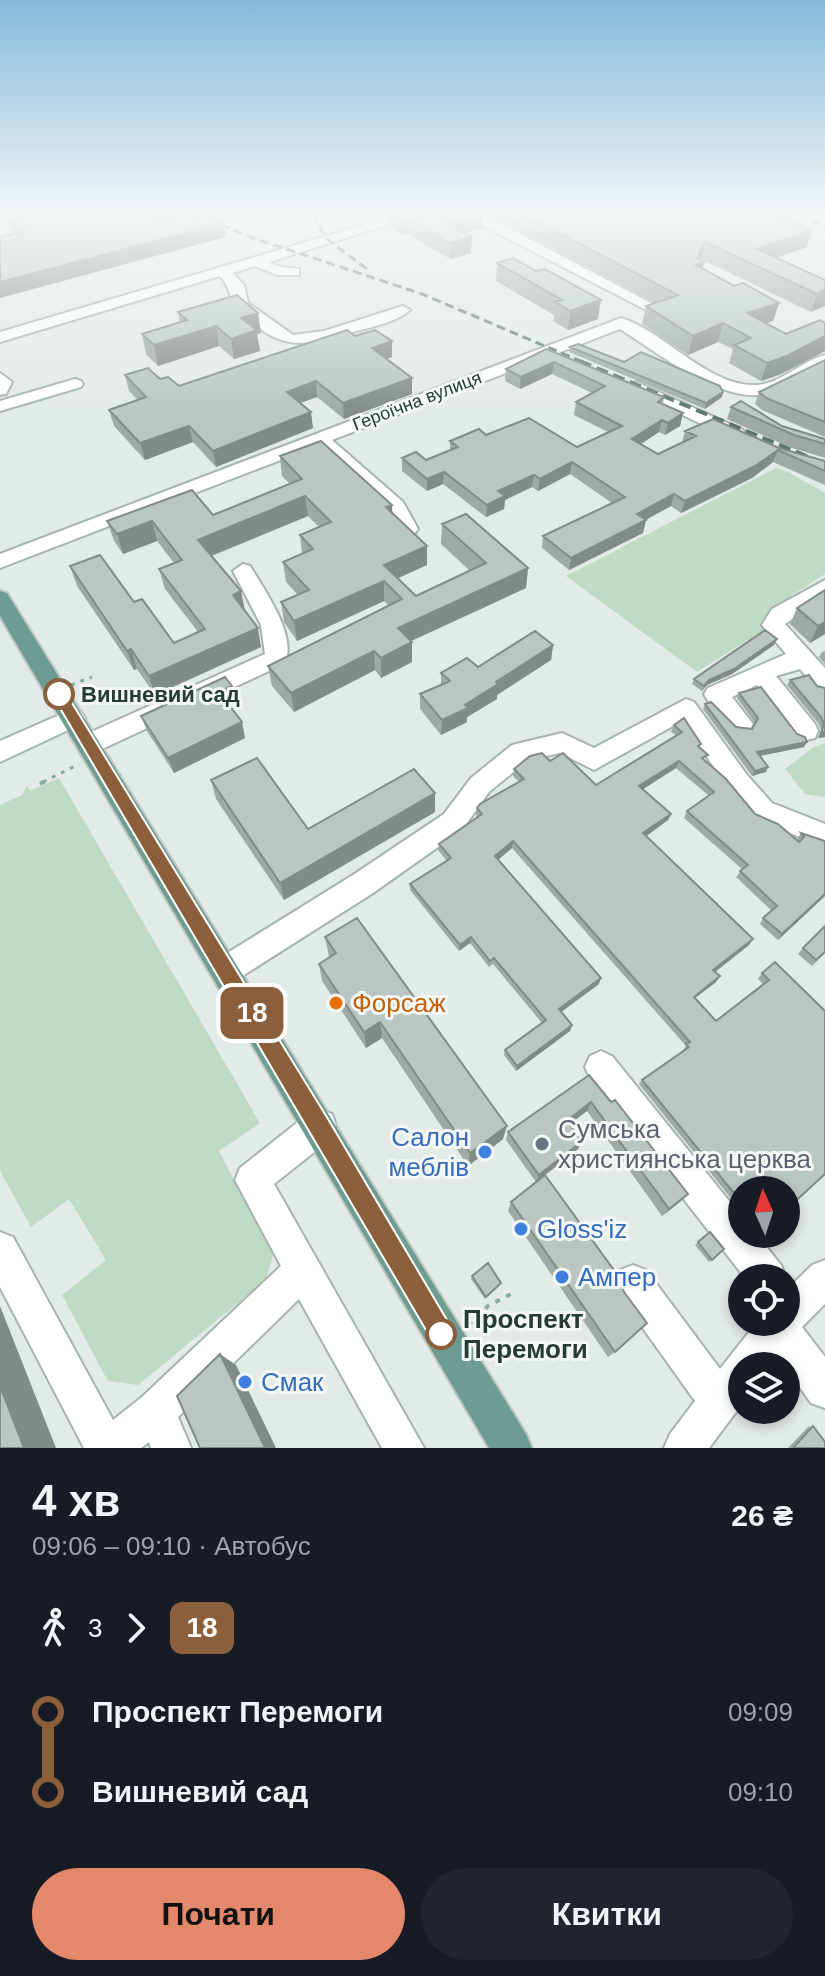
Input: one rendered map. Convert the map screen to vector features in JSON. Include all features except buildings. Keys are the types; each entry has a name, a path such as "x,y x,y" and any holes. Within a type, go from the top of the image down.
{"main road":[{"path":"3,611 57,691 512,1448"}],"street":[{"path":"0,337 191,282"},
{"path":"234,282 243,306 290,339 308,339 356,327 403,310"},
{"name":"Героїчна вулиця","path":"0,561 657,310 602,282"},
{"path":"621,323 725,384 751,390 763,388 825,360"},
{"path":"545,351 573,362"},
{"path":"0,378 4,382 0,390"},
{"path":"625,383 756,442"},
{"path":"0,406 75,384"},
{"path":"725,384 732,400 741,406"},
{"path":"319,438 396,506 408,529"},
{"path":"92,750 276,658 279,645 243,571"},
{"path":"825,587 780,614 773,625 825,683"},
{"path":"741,724 716,694 786,662 806,661"},
{"path":"761,673 806,731"},
{"path":"226,970 363,884 453,822 480,785 521,752 562,743 594,760 686,708 738,782 763,811 825,836"},
{"path":"4,741 73,718"},
{"path":"601,1067 757,1264"},
{"path":"320,1126 252,1180 404,1448"},
{"path":"0,1250 107,1448 156,1411 302,1271"},
{"path":"800,1301 825,1278"},
{"path":"633,1283 658,1321 728,1383"},
{"path":"796,1336 825,1389"},
{"path":"684,1448 728,1390"},
{"path":"156,1411 171,1448"}],"path":[{"path":"57,691 92,677"},
{"path":"40,784 92,750"},
{"path":"448,1344 488,1306 511,1294"}],"green space":[{"path":"776,468 825,493 825,574 780,603 762,631 697,672 566,576"},
{"path":"825,743 825,797 805,794 785,769 814,747"},
{"path":"59,778 260,1123 219,1151 273,1256 265,1281 138,1385 108,1381 62,1295 106,1260 69,1199 31,1227 0,1171 0,805 22,795 27,786 30,791"}],"railway":[{"path":"384,282 422,294 585,363"},
{"path":"580,361 825,464"}],"bus line":[{"name":"18","path":"59,694 320,1126 441,1334"}],"place":[{"name":"Вишневий сад","path":"59,694"},
{"name":"Форсаж","path":"336,1003"},
{"name":"Сумська християнська церква","path":"542,1144"},
{"name":"Салон меблів","path":"485,1152"},
{"name":"Gloss'iz","path":"521,1229"},
{"name":"Ампер","path":"562,1277"},
{"name":"Проспект Перемоги","path":"441,1334"},
{"name":"Смак","path":"245,1382"}]}
